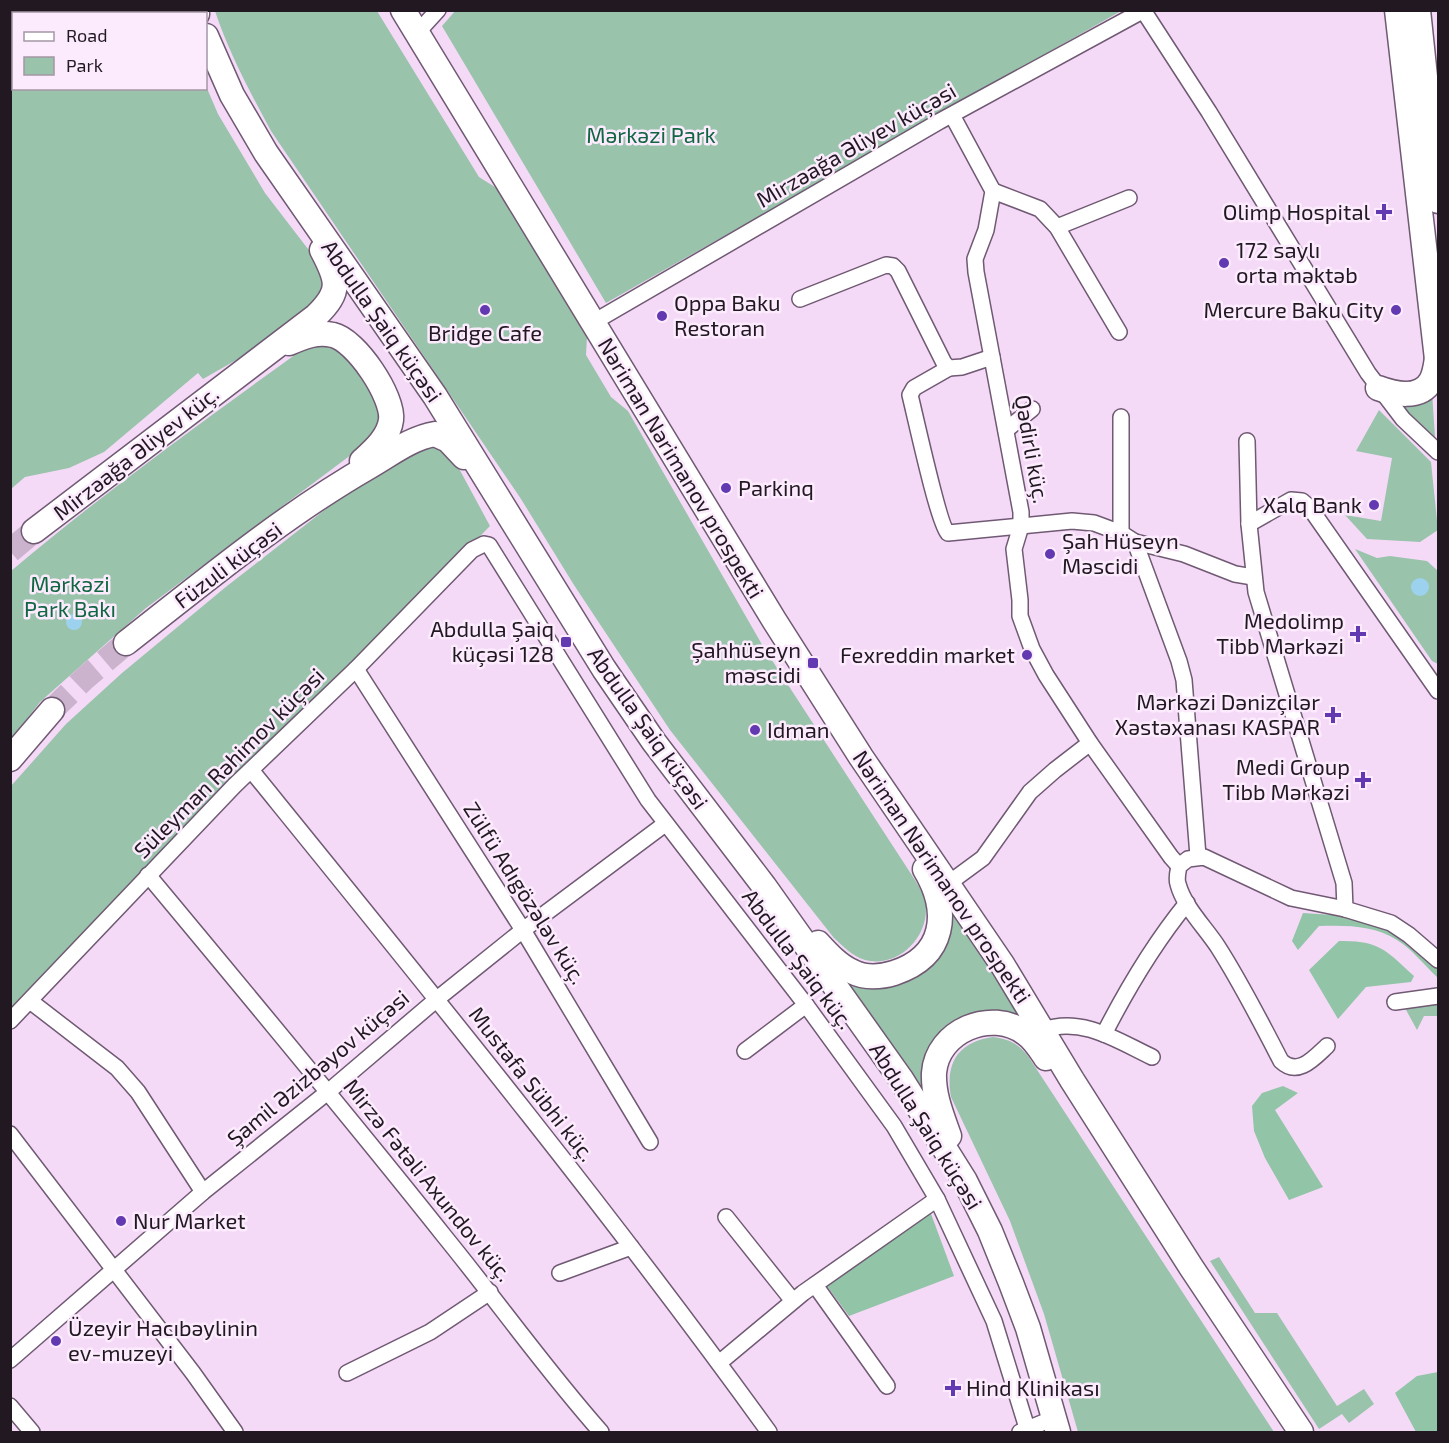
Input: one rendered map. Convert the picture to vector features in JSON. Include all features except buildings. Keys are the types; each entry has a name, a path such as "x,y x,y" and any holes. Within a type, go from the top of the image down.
{"main road":[{"name":"Nəriman Nərimanov prospekti","path":"403,10 774,620 861,757 949,884 1043,1030 1072,1080 1300,1432"},
{"path":"1378,388 1401,394 1419,391 1432,380 1438,363 1397,10"},
{"path":"1418,10 1438,201"},
{"name":"Abdulla Şaiq küçəsi","path":"207,38 232,95 266,153 411,361 494,490 604,669 654,742 764,886 901,1079 965,1180 990,1231 1028,1328 1056,1425"},
{"path":"237,375 316,316 328,305 334,293 334,279 329,263 294,194"},
{"path":"237,375 290,343 308,336 334,335 342,338 354,348 382,387 390,406 391,420 386,435 379,445 331,488"},
{"name":"Mirzəağa Əliyev küç.","path":"34,531 237,375"},
{"path":"331,488 407,444 435,434 448,440 494,490"},
{"name":"Füzuli küçəsi","path":"126,643 331,488"},
{"path":"10,759 52,710"},
{"path":"764,886 831,957 855,974 887,975 906,969 922,957 933,943 939,925 939,899 928,874 861,757"},
{"path":"965,1180 938,1106 934,1086 937,1060 951,1038 966,1028 980,1023 996,1022 1011,1026 1025,1033 1046,1058 1072,1080"}],"street":[{"path":"417,33 438,10"},
{"path":"1144,11 1209,112 1329,312 1378,388 1403,419 1438,452"},
{"name":"Mirzəağa Əliyev küçəsi","path":"592,323 952,115 1144,11"},
{"path":"952,115 993,190 1040,209 1056,227 1119,332"},
{"name":"Qədirli küç.","path":"993,190 986,230 975,260 1021,512 1021,526 1014,549 1022,627 1046,675 1090,743 1179,866"},
{"path":"1056,227 1129,198"},
{"path":"800,299 886,266 893,266 898,271 944,363 949,368"},
{"path":"992,357 962,367 949,368 914,388 910,395 944,530 952,534 1072,521 1094,523 1121,533 1135,542 1184,554 1235,574 1253,577"},
{"path":"1006,430 1032,410"},
{"path":"1121,417 1121,533"},
{"path":"1247,441 1249,524 1256,592 1344,883 1345,909"},
{"path":"1249,524 1292,500 1302,501 1310,508 1438,691"},
{"path":"1135,542 1184,680 1198,856"},
{"name":"Süleyman Rəhimov küçəsi","path":"10,1021 250,770 356,669 472,550 484,543"},
{"name":"Abdulla Şaiq küç.","path":"484,543 492,549 605,734 665,824 807,1005 894,1126 937,1198 994,1321 1023,1430"},
{"path":"1416,658 1438,673"},
{"name":"Zülfü Adıgözələv küç.","path":"356,669 523,930 651,1142"},
{"path":"949,884 983,858 1030,792 1054,770 1090,743"},
{"name":"Mustafa Sübhi küç.","path":"250,770 437,999 631,1247 769,1432"},
{"name":"Şamil Əzizbəyov küçəsi","path":"10,1360 203,1192 437,999 523,930 665,824"},
{"path":"1328,1046 1304,1066 1294,1068 1281,1061 1240,983 1217,945 1187,903 1178,885 1179,866 1188,859 1198,856 1213,860 1291,898 1345,909 1391,923 1438,960"},
{"name":"Mirzə Fətəli Axundov küç.","path":"148,875 328,1091 490,1292 558,1383 601,1432"},
{"path":"1104,1034 1119,1005 1187,903"},
{"path":"1395,1002 1438,996"},
{"path":"30,1001 117,1068 138,1092 203,1192"},
{"path":"745,1051 807,1005"},
{"path":"1043,1030 1058,1025 1070,1025 1104,1034 1152,1057"},
{"path":"10,1134 193,1373 235,1432"},
{"path":"718,1363 793,1301 937,1198"},
{"path":"726,1217 793,1301"},
{"path":"560,1273 631,1247"},
{"path":"815,1285 887,1386"},
{"path":"347,1373 430,1332 490,1292"},
{"path":"10,1406 32,1432"},
{"path":"1023,1430 1056,1425"}],"green space":[{"name":"Mərkəzi Park","path":"456,10 1121,11 606,303 442,26"},
{"path":"11,11 177,11 12,12 12,90 207,88 218,114 265,193 318,262 326,280 325,295 245,355 203,379 198,373 104,452 69,468 25,477 11,489"},
{"path":"215,11 377,11 479,177 498,189 587,336 586,355 611,397 628,411 764,648 923,895 926,903 924,922 914,942 907,950 887,960 865,960 852,953 834,938 670,730 574,585 521,499 271,131 233,57"},
{"name":"Mərkəzi Park Bakı","path":"324,344 339,349 358,370 379,402 379,424 371,440 146,608 40,702 11,740 11,571 116,487 260,380 296,354"},
{"path":"1432,392 1435,437 1396,401"},
{"path":"1379,410 1431,462 1438,530 1420,542 1367,539 1345,515 1381,521 1392,458 1356,451"},
{"path":"433,444 443,448 456,463 490,526 11,1015 11,786 66,724 122,673 227,586 331,505 394,462"},
{"path":"1355,549 1377,558 1390,556 1427,561 1438,571 1438,664 1432,661"},
{"path":"948,895 1030,1024 999,1012 967,1018 926,1099 839,974 874,986 888,986 913,978 925,970 943,949 948,936 951,913"},
{"path":"1303,913 1363,917 1394,929 1438,968 1438,978 1403,944 1379,931 1369,929 1319,926 1298,950 1292,941"},
{"path":"1339,941 1364,943 1381,949 1414,976 1411,982 1366,987 1338,1019 1309,970"},
{"path":"1438,1001 1438,1016 1424,1016 1417,1030 1405,1008"},
{"path":"993,1037 1012,1042 1028,1056 1274,1432 1078,1432 1044,1314 1010,1221 951,1097 950,1074 957,1056 971,1044"},
{"path":"1283,1086 1298,1093 1275,1110 1323,1187 1289,1200 1265,1158 1254,1131 1252,1106 1262,1093"},
{"path":"930,1211 954,1276 849,1316 824,1282"},
{"path":"1219,1257 1255,1313 1277,1313 1337,1406 1364,1389 1374,1404 1349,1423 1342,1414 1319,1429 1210,1261"},
{"path":"1438,1372 1438,1432 1416,1432 1395,1393 1417,1376"}],"water":[{"path":"1420,578 1426,581 1429,587 1426,593 1420,596 1414,593 1411,587 1414,581"},
{"path":"74,614 82,622 74,630 66,622"}],"tunnel":[{"path":"10,551 34,531"},
{"path":"52,710 126,643"}],"place":[{"name":"Olimp Hospital","path":"1384,212"},
{"name":"172 saylı orta məktəb","path":"1224,263"},
{"name":"Bridge Cafe","path":"485,310"},
{"name":"Mercure Baku City","path":"1396,310"},
{"name":"Oppa Baku Restoran","path":"662,316"},
{"name":"Parkinq","path":"726,488"},
{"name":"Xalq Bank","path":"1374,505"},
{"name":"Şah Hüseyn Məscidi","path":"1050,554"},
{"name":"Medolimp Tibb Mərkəzi","path":"1358,634"},
{"name":"Abdulla Şaiq küçəsi 128","path":"566,642"},
{"name":"Fexreddin market","path":"1027,655"},
{"name":"Şahhüseyn məscidi","path":"813,663"},
{"name":"Mərkəzi Dənizçilər Xəstəxanası KASPAR","path":"1333,715"},
{"name":"Idman","path":"755,730"},
{"name":"Medi Group Tibb Mərkəzi","path":"1363,780"},
{"name":"Nur Market","path":"121,1221"},
{"name":"Üzeyir Hacıbəylinin ev-muzeyi","path":"56,1341"},
{"name":"Hind Klinikası","path":"953,1388"}]}
